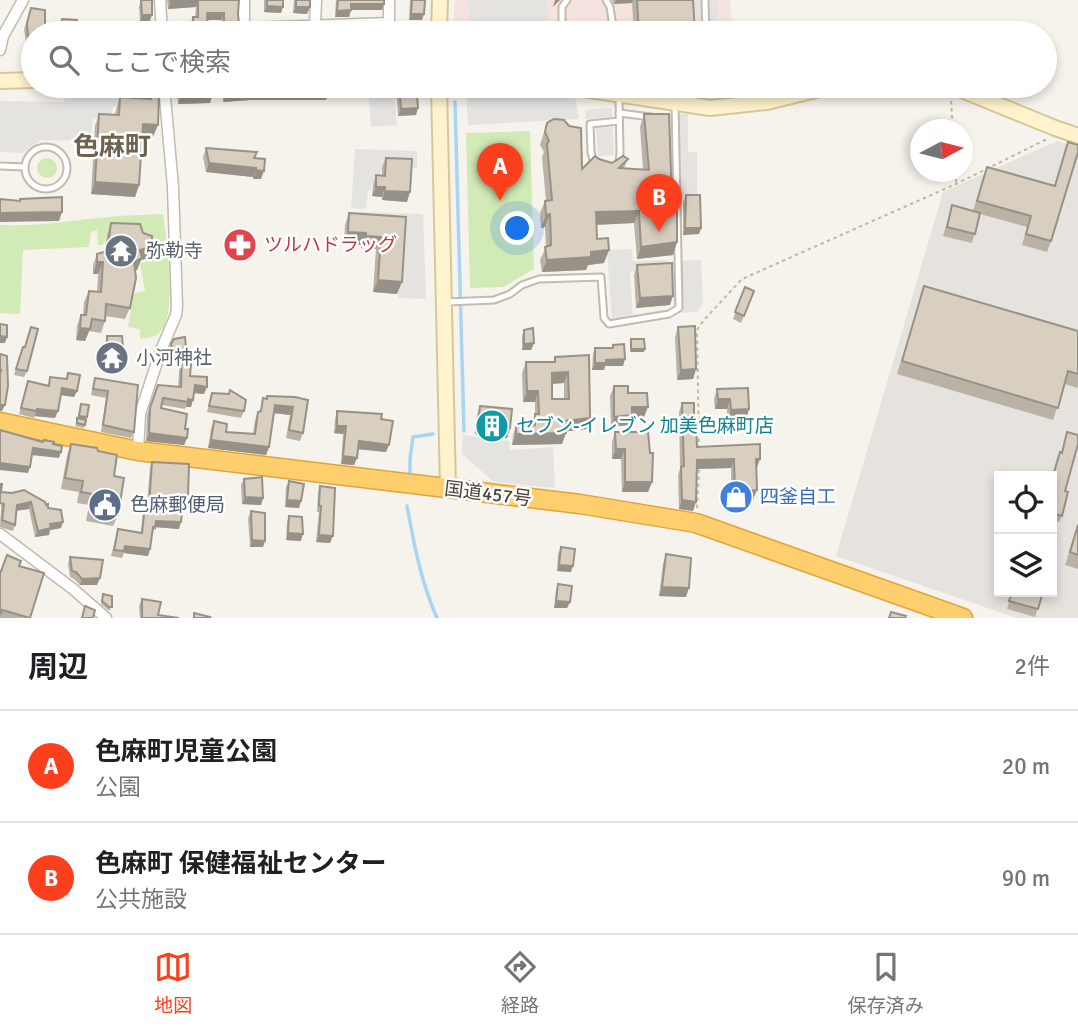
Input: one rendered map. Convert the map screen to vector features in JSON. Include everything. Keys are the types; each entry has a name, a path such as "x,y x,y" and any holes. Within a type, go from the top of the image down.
{"highway":[{"name":"国道457号","path":"0,422 138,451 580,504 696,523 963,618"}],"street":[{"path":"0,50 3,36 23,0"},
{"path":"160,0 161,21"},
{"path":"244,0 244,21"},
{"path":"315,21 316,0"},
{"path":"389,0 389,21"},
{"path":"439,21 440,0"},
{"path":"0,81 21,80"},
{"path":"138,451 140,414 177,306 173,187 165,98"},
{"path":"440,98 449,302 448,489"},
{"path":"644,98 710,108 783,98"},
{"path":"970,98 1078,136"},
{"path":"0,534 73,589 106,618"}],"lane":[{"path":"562,21 562,6 567,0"},
{"path":"606,0 612,21"},
{"path":"705,0 706,21"},
{"path":"614,167 619,162 620,153 619,98"},
{"path":"691,105 694,98"},
{"path":"449,302 494,300 539,279 601,277 604,318 608,324 669,314 679,308 675,103"},
{"path":"619,113 661,118"},
{"path":"601,169 592,162 590,124 619,121"},
{"path":"40,148 47,148 63,157 66,170 55,187 41,188 29,181 25,167 30,155 40,148"},
{"path":"0,166 25,167"}],"path":[{"path":"951,98 952,119"},
{"path":"696,523 699,485 697,330 742,279 957,184 1063,132"}],"shaded area":[{"path":"455,0 730,0 732,21 454,21"},
{"path":"468,0 547,0 548,21 469,21"},
{"path":"694,0 717,0 718,21 695,21"},
{"path":"64,98 156,98 157,107 113,107 111,120 93,118 91,141 41,140 22,153 0,152 0,101 64,102"},
{"path":"369,98 395,98 397,125 371,127"},
{"path":"466,98 575,98 579,119 468,125"},
{"path":"612,108 612,117 586,119 585,110"},
{"path":"670,114 688,114 688,152 697,152 697,198 682,198 682,216 670,216"},
{"path":"613,127 614,155 598,156 596,128"},
{"path":"1057,141 1078,148 1078,618 1017,618 836,556 943,192 965,182 973,182 973,179"},
{"path":"355,149 417,151 417,168 382,168 379,184 372,184 371,190 368,191 366,209 351,208"},
{"path":"356,212 423,214 426,299 398,298 403,228 354,224"},
{"path":"632,249 633,261 667,260 668,269 630,272 633,319 612,320 607,250"},
{"path":"701,260 703,302 698,312 674,313 672,261"},
{"path":"463,435 509,441 510,450 553,447 555,488 494,482 462,454"}],"green space":[{"path":"530,131 534,269 503,287 470,288 466,133"},
{"path":"47,158 54,161 57,168 54,175 47,178 40,175 37,168 40,161"},
{"path":"163,214 170,294 165,323 156,335 140,339 140,329 128,327 133,294 145,291 140,264 149,260 150,247 138,235 107,234 103,245 98,245 97,230 91,232 89,247 23,250 20,314 0,313 0,225"}],"building":[{"path":"141,0 152,0 152,15 142,15"},
{"path":"198,0 239,0 239,21 224,21 224,13 207,13 207,21 193,21 193,17 198,17"},
{"path":"267,0 283,0 283,7 267,6"},
{"path":"296,0 310,0 310,7 296,7"},
{"path":"338,0 384,0 384,4 351,4 351,10 337,11"},
{"path":"412,0 425,0 424,14 411,14"},
{"path":"637,0 693,0 694,21 638,21"},
{"path":"31,8 45,10 45,21 28,21"},
{"path":"120,98 159,98 158,125 143,124 139,185 95,182 99,114 119,115"},
{"path":"400,98 417,98 418,108 401,109"},
{"path":"644,114 669,114 672,203 677,204 677,242 641,247 639,211 596,212 597,239 608,238 609,250 591,252 591,257 547,260 545,247 551,245 550,214 546,215 545,201 552,200 547,144 549,141 545,132 547,123 554,119 564,120 569,126 581,128 582,169 595,156 612,163 623,156 628,159 619,168 649,170"},
{"path":"1068,142 1078,145 1078,152 1051,241 1026,234 1031,216 977,201 987,167 1055,186"},
{"path":"206,148 257,152 254,158 265,159 264,171 209,163"},
{"path":"386,158 412,159 410,192 385,191 385,187 376,187 376,175 385,176"},
{"path":"686,195 700,195 701,228 685,228"},
{"path":"62,197 62,212 0,213 0,199 20,201"},
{"path":"952,205 980,213 975,234 947,227"},
{"path":"349,213 406,217 402,282 378,280 381,237 348,232"},
{"path":"111,223 140,224 143,233 152,236 152,247 140,250 142,258 134,262 136,278 130,308 106,304 105,321 92,319 90,329 80,328 81,315 86,315 89,291 101,292 103,262 97,262 97,254 107,251"},
{"path":"672,263 673,296 640,298 637,265"},
{"path":"924,286 1078,331 1078,374 1068,371 1058,408 902,361"},
{"path":"745,287 754,291 744,316 735,312"},
{"path":"0,324 7,325 7,337 0,336"},
{"path":"695,326 696,369 681,370 678,327"},
{"path":"31,327 38,329 27,371 16,369 25,347"},
{"path":"533,328 534,343 524,344 524,330"},
{"path":"107,336 122,336 124,361 118,362 118,366 109,367"},
{"path":"185,337 186,348 172,350 174,339"},
{"path":"631,339 644,339 645,349 631,349"},
{"path":"624,344 625,359 595,363 595,348 613,348 613,345"},
{"path":"182,351 192,352 190,376 207,377 207,387 195,385 193,400 188,399 188,402 163,398 161,408 187,414 187,438 149,433 150,408 158,385 181,387"},
{"path":"0,354 7,356 8,386 5,405 0,405"},
{"path":"589,355 590,418 565,421 566,433 516,434 516,425 535,425 535,414 539,414 538,391 527,391 526,362 555,362 555,357","holes":["568,372 569,399 552,399 552,373"]},
{"path":"68,373 80,375 77,391 62,388 58,411 21,408 28,381 49,386 50,377 67,379"},
{"path":"95,378 138,385 134,432 103,425 108,391 93,389"},
{"path":"614,386 628,386 628,393 647,393 648,407 632,407 632,415 614,417"},
{"path":"748,388 749,409 731,410 730,399 718,399 717,389"},
{"path":"230,390 246,400 244,411 209,406 212,393 229,394"},
{"path":"267,396 308,400 303,433 289,430 293,407 275,405 269,447 211,440 214,421 227,424 226,432 255,434 258,412 261,411 263,398 267,399"},
{"path":"682,403 694,403 697,447 760,444 760,459 756,459 757,490 735,491 734,459 697,460 696,502 682,500"},
{"path":"81,404 89,405 87,417 79,416"},
{"path":"480,406 512,409 510,428 478,425"},
{"path":"337,411 382,414 381,419 393,421 389,445 359,441 357,458 343,456 346,426 337,426"},
{"path":"77,418 86,420 85,425 77,423"},
{"path":"0,430 43,442 54,442 53,444 62,446 61,452 33,448 30,467 0,463"},
{"path":"615,432 648,432 650,453 653,453 652,482 625,482 625,449 616,449"},
{"path":"1067,432 1078,435 1062,516 1057,514 1057,471 1054,471 1060,452 1062,453"},
{"path":"71,444 97,448 98,451 117,455 114,476 124,478 118,515 90,510 93,494 81,492 83,481 65,478"},
{"path":"152,462 189,464 188,496 184,496 181,522 156,521 150,549 125,546 124,551 114,550 118,529 142,533 145,505 149,506"},
{"path":"262,477 263,498 245,497 244,479"},
{"path":"289,481 304,484 301,501 287,500"},
{"path":"0,484 1,492 24,490 48,504 48,508 61,510 63,522 50,524 51,528 38,531 31,502 17,505 15,525 2,520 4,504 0,503"},
{"path":"320,486 335,488 333,536 319,535"},
{"path":"251,511 265,513 265,541 252,540"},
{"path":"289,516 302,517 303,534 288,533"},
{"path":"1078,525 1078,555 1070,552"},
{"path":"561,547 575,549 573,566 559,565"},
{"path":"666,554 691,558 689,588 662,587"},
{"path":"7,555 21,561 19,566 44,573 30,618 2,610 0,615 0,574"},
{"path":"70,557 103,560 100,578 82,579 72,571"},
{"path":"558,584 572,586 570,602 556,601"},
{"path":"103,594 112,596 112,607 102,601"},
{"path":"1010,597 1042,597 1038,609 1009,601"},
{"path":"142,599 161,602 158,615 179,618 142,618"},
{"path":"85,606 95,610 93,618 82,618"},
{"path":"891,612 906,616 889,618"},
{"path":"194,613 210,617 194,618"}],"waterway":[{"path":"455,102 464,431"},
{"path":"410,477 413,437 433,434"},
{"path":"407,506 422,577 437,618"}],"place":[{"name":"色麻町児童公園","path":"500,201"},
{"name":"色麻町 保健福祉センター","path":"659,232"},
{"name":"ツルハドラッグ","path":"240,245"},
{"name":"弥勒寺","path":"121,251"},
{"name":"小河神社","path":"112,358"},
{"name":"セブン-イレブン 加美色麻町店","path":"492,426"},
{"name":"四釜自工","path":"736,497"},
{"name":"色麻郵便局","path":"105,505"}],"district":[{"name":"色麻町","path":"112,147"}]}
